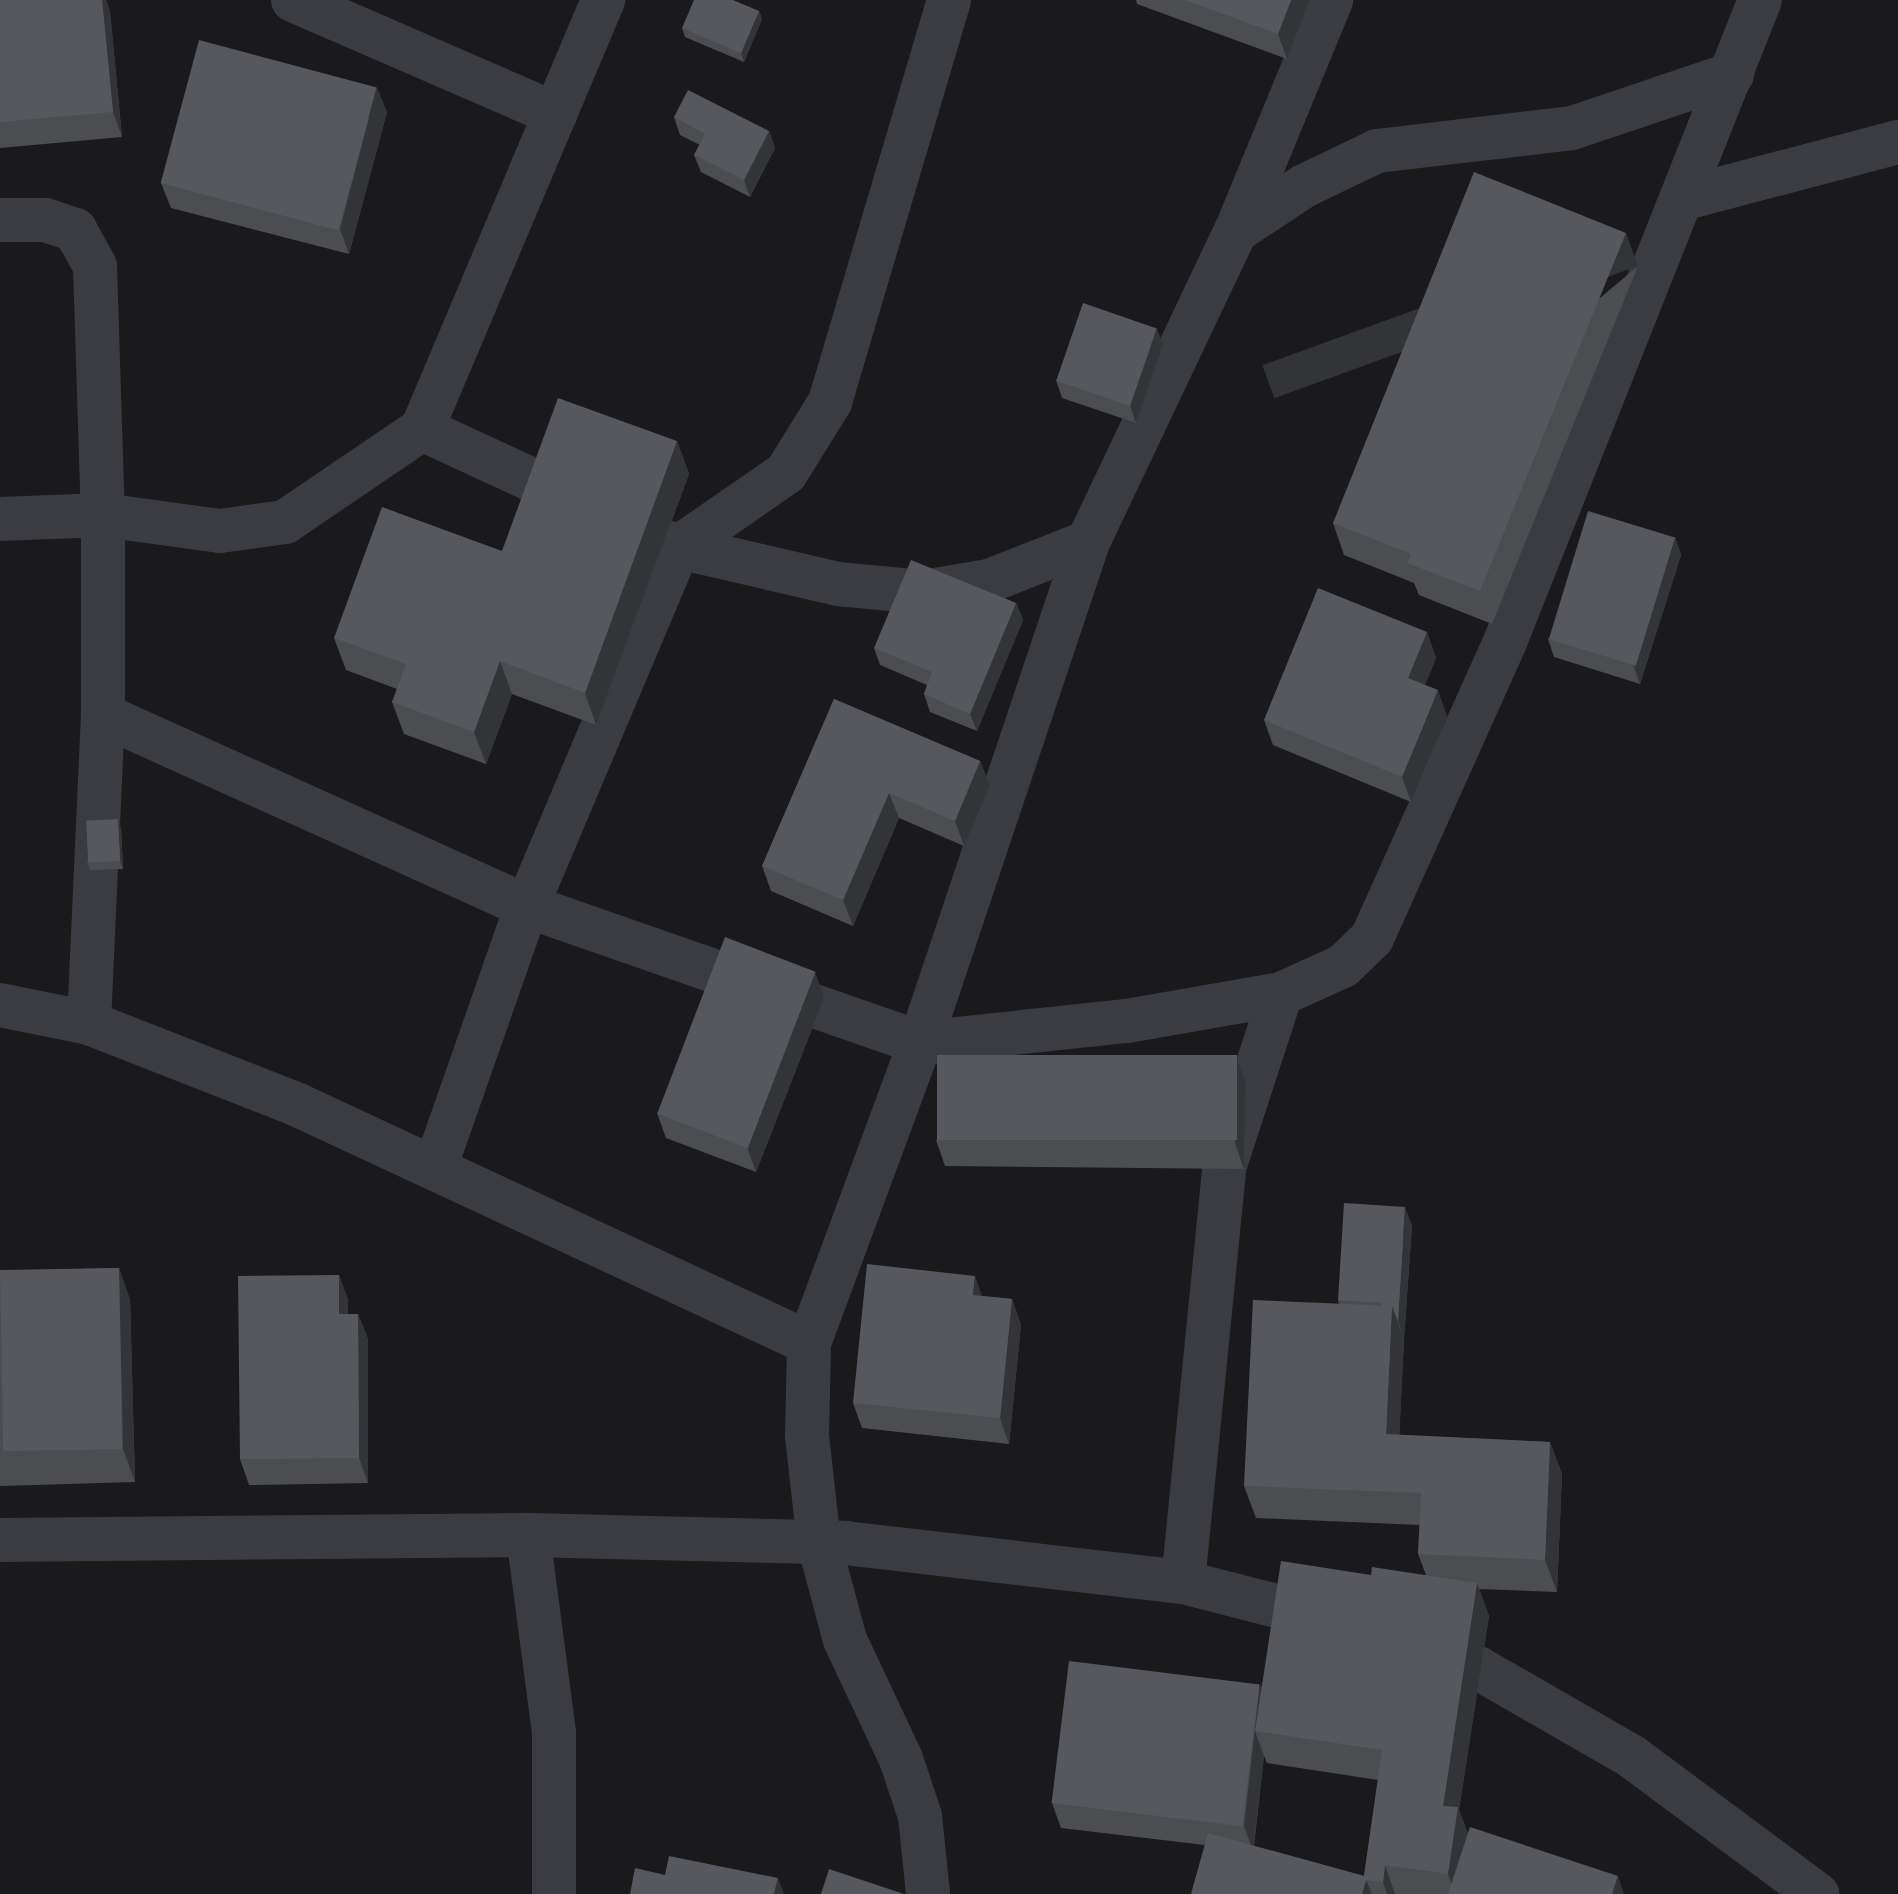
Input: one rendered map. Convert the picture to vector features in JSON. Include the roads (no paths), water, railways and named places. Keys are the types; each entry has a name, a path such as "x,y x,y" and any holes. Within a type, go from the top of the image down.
{"street":[{"path":"293,0 555,114"},
{"path":"0,519 103,515 220,531 285,522 422,429 603,0"},
{"path":"435,1168 527,906 679,547 786,473 830,402 949,0"},
{"path":"928,1894 920,1816 901,1759 845,1640 819,1543 807,1436 809,1343 920,1043 1088,542 1236,231 1331,0"},
{"path":"103,715 527,906 920,1043 1127,1021 1281,994 1343,966 1372,938 1505,642 1760,0"},
{"path":"1236,231 1304,186 1377,151 1572,128 1732,74"},
{"path":"1682,199 1898,142"},
{"path":"0,220 45,220 75,230 95,266 103,515 103,715 89,1023"},
{"path":"422,429 679,547 838,584 923,592 989,581 1088,542"},
{"path":"1183,1582 1224,1168 1281,994"},
{"path":"0,1005 89,1023 298,1105 809,1343"},
{"path":"528,1535 554,1733 554,1894"},
{"path":"0,1540 528,1535 819,1543 1183,1582 1373,1634 1478,1668 1631,1756 1816,1894"},
{"path":"1461,1710 1478,1668"}]}
